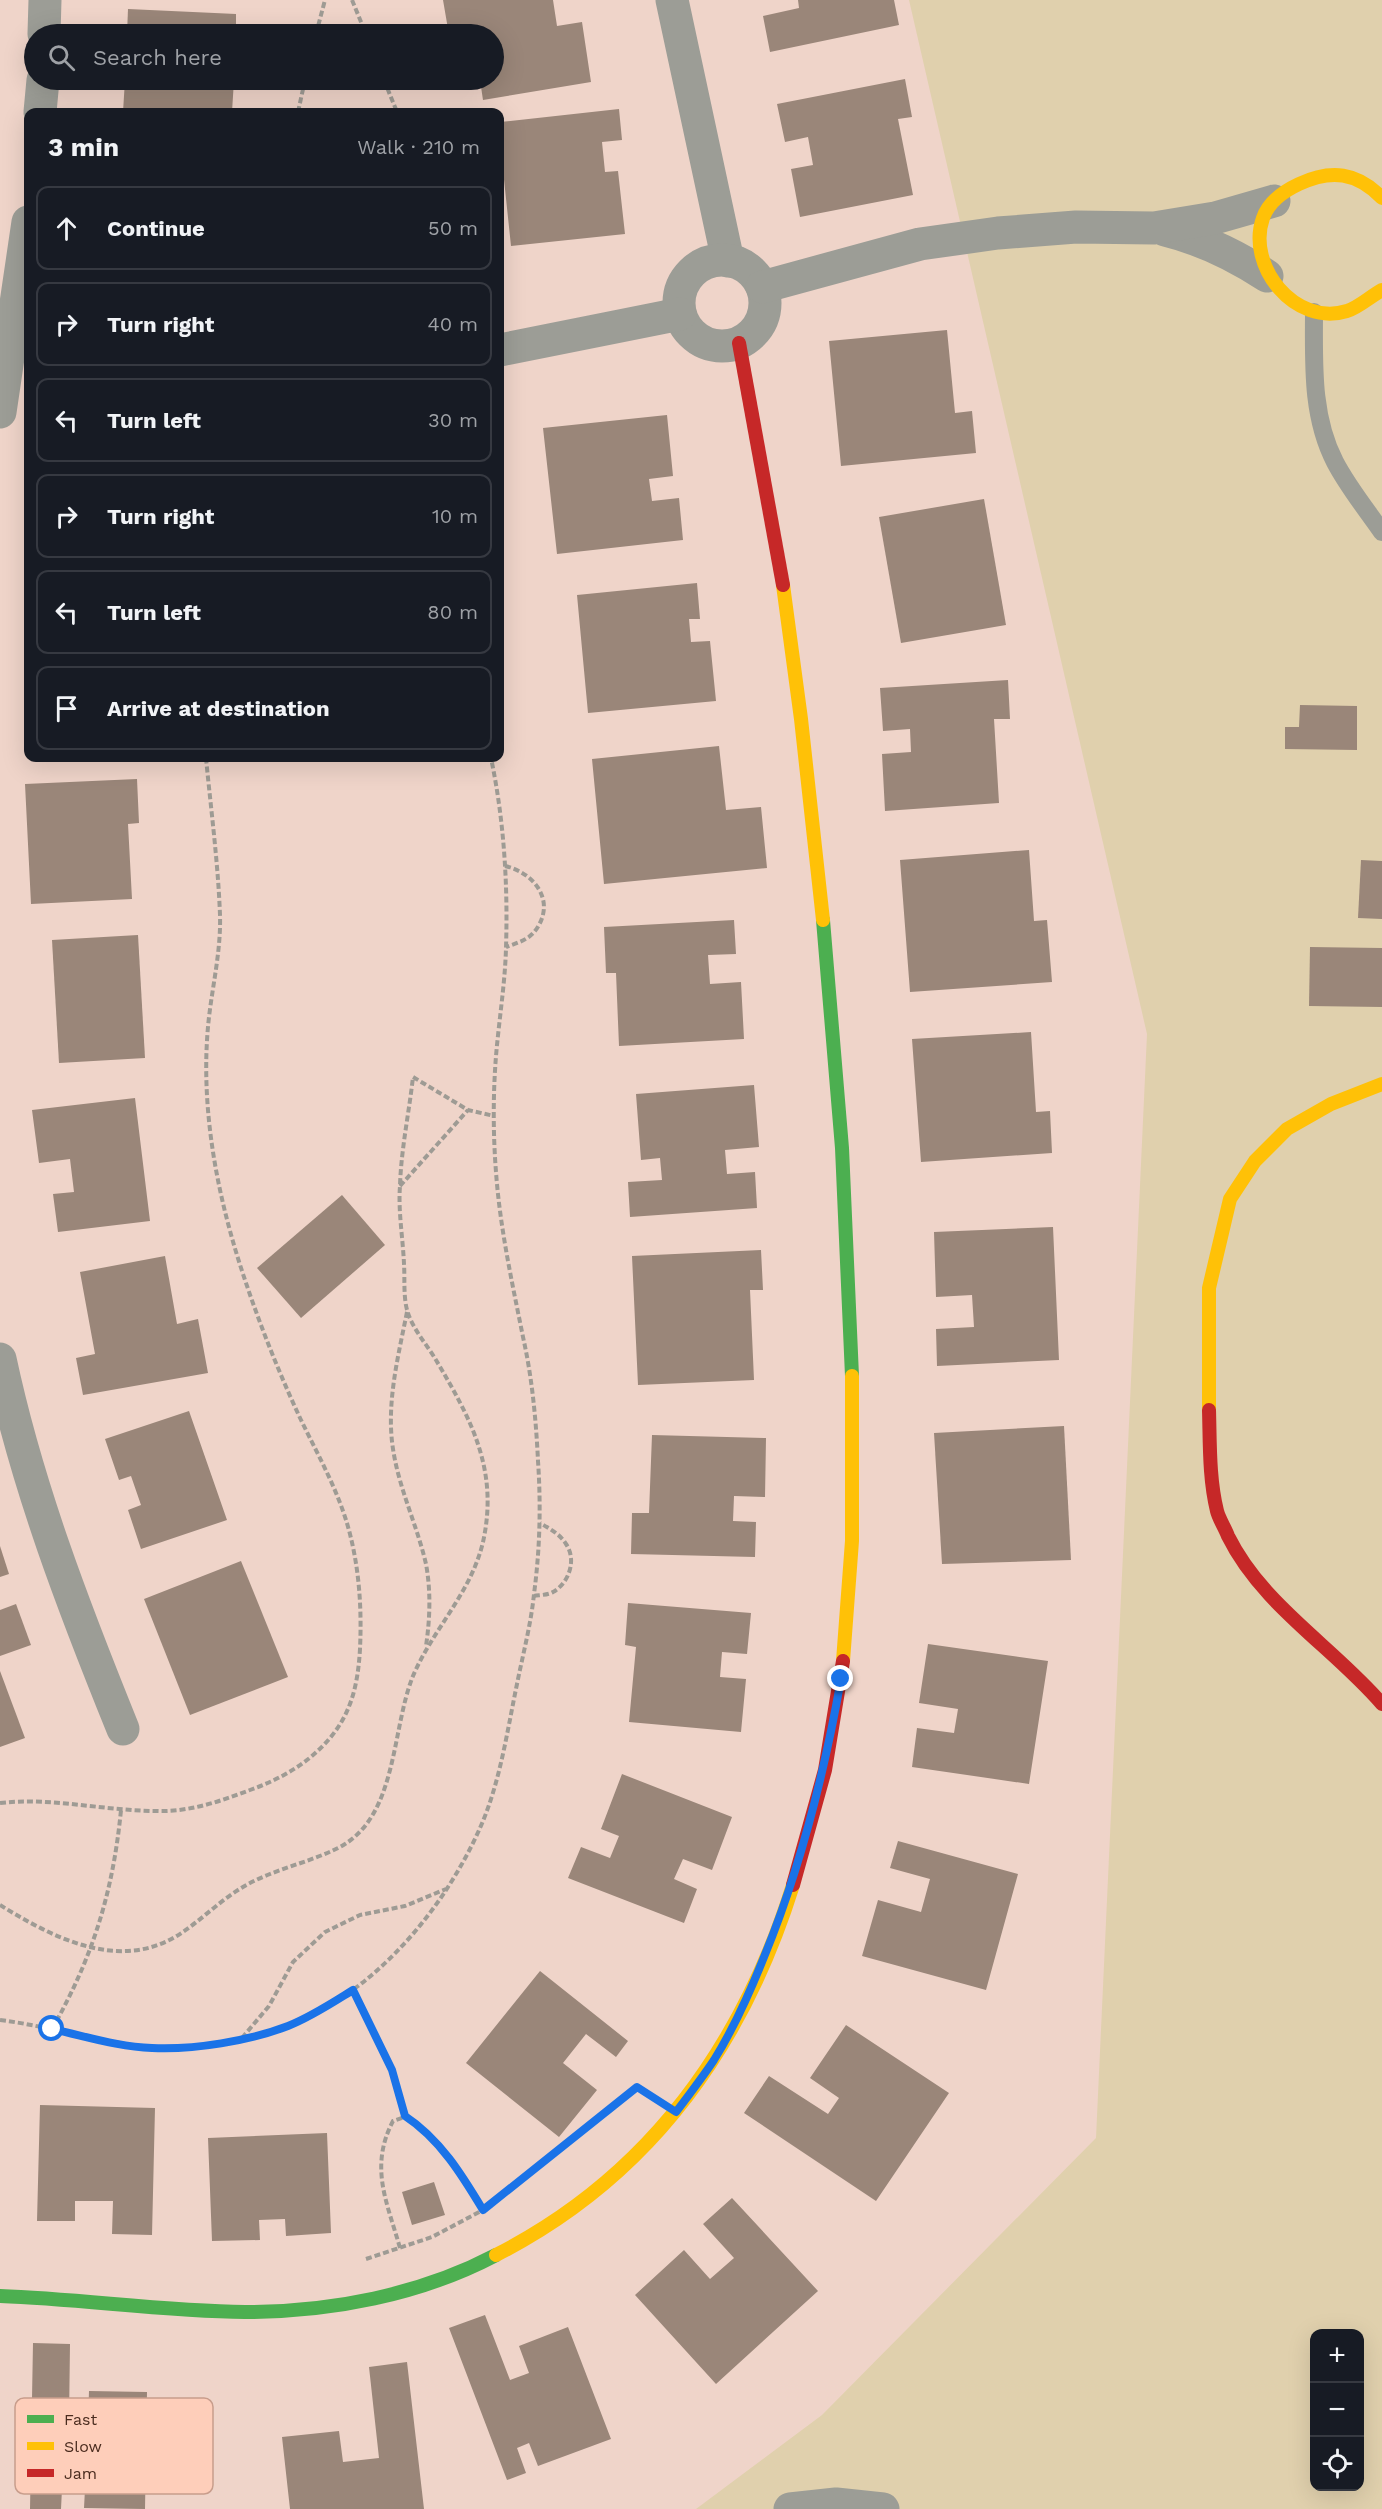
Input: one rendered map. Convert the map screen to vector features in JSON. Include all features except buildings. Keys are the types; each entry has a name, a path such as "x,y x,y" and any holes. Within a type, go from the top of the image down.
{"street":[{"path":"44,24 45,0"},
{"path":"672,0 728,261"},
{"path":"40,108 42,90"},
{"path":"1267,276 1259,245 1261,229 1274,201 1288,188 1304,178 1322,174 1341,175 1359,180 1375,190 1382,198"},
{"path":"762,287 920,244 998,233 1054,229 1154,228 1215,218 1274,201"},
{"path":"1154,228 1184,235 1241,259 1267,276 1287,299 1314,312 1344,312 1358,307 1382,290"},
{"path":"714,261 728,261 742,265 754,274 762,287 766,299 762,319 750,336 739,343 721,346 703,342 688,330 680,314 679,300 682,286 701,266 714,261"},
{"path":"0,412 17,368 24,275"},
{"path":"504,349 680,314"},
{"path":"0,2296 216,2311 281,2311 346,2304 409,2289 450,2276 485,2261 541,2230 605,2182 637,2155 676,2112 714,2059 748,1996 780,1919 806,1841 826,1761 841,1679 850,1596 854,1514 850,1320 841,1136 825,931 804,738 777,545 739,343"},
{"path":"1382,1084 1331,1104 1287,1129 1255,1161 1230,1199 1209,1288 1208,1339 1209,1459 1217,1512 1240,1560 1275,1601 1363,1682 1382,1704"},
{"path":"0,1359 40,1509 81,1624 123,1729"},
{"path":"790,2509 836,2504 883,2509"}],"lane":[{"path":"1314,312 1316,397 1323,430 1334,461 1382,532"}],"path":[{"path":"319,24 325,0"},
{"path":"352,0 362,24"},
{"path":"299,108 303,90"},
{"path":"388,90 395,108"},
{"path":"0,1803 34,1802 161,1812 208,1804 274,1781 314,1754 331,1737 348,1712 358,1683 361,1608 356,1564 346,1521 260,1321 230,1234 218,1182 210,1129 207,1075 209,1018 217,967 220,916 206,762"},
{"path":"0,2020 117,2044 152,2048 191,2047 260,2036 290,2025 353,1990 405,1941 447,1889 481,1826 494,1790 534,1596 540,1523 533,1396 501,1226 495,1172 496,1056 506,947 505,866 497,788 492,762"},
{"path":"505,866 520,869 530,876 542,895 543,906 541,919 535,931 526,940 506,947"},
{"path":"426,1650 430,1621 430,1593 426,1564 399,1483 392,1447 391,1419 393,1390 407,1312 399,1186 413,1077 468,1110 494,1116"},
{"path":"399,1186 468,1110"},
{"path":"0,1905 55,1935 92,1949 121,1952 150,1948 176,1936 229,1896 259,1877 340,1848 357,1835 371,1819 381,1800 403,1705 426,1650 460,1599 474,1570 483,1540 487,1507 486,1474 478,1442 466,1411 407,1312"},
{"path":"534,1596 551,1593 562,1584 570,1572 571,1558 567,1545 558,1534 540,1523"},
{"path":"52,2029 74,1990 92,1949 106,1903 116,1857 121,1810"},
{"path":"242,2039 269,2006 293,1962 325,1932 360,1915 405,1906 447,1889"},
{"path":"353,1990 392,2070 405,2116 420,2126 443,2150 464,2178 483,2210"},
{"path":"360,2262 432,2237 483,2210 637,2087 676,2112"},
{"path":"400,2248 382,2187 381,2148 393,2121 405,2116"}],"shaded area":[{"path":"909,0 1382,0 1382,2509 696,2509 822,2415 1096,2138 1147,1034"}],"traffic: fast":[{"path":"823,920 842,1148 852,1376"},
{"path":"0,2296 214,2311 310,2309 342,2305 406,2291 437,2281 496,2255"}],"traffic: slow":[{"path":"1382,198 1373,189 1353,178 1333,175 1311,179 1288,190 1273,202 1263,218 1260,236 1262,255 1268,273 1293,301 1310,310 1328,314 1347,311 1382,290"},
{"path":"783,585 801,719 823,920"},
{"path":"1209,1410 1209,1288 1230,1199 1255,1161 1287,1129 1331,1104 1382,1084"},
{"path":"843,1661 852,1541 852,1376"},
{"path":"496,2255 551,2223 600,2187 644,2147 683,2102 717,2053 747,2001 772,1944 793,1885"}],"traffic: jam":[{"path":"739,343 783,585"},
{"path":"1209,1410 1214,1499 1219,1517 1242,1561 1279,1604 1363,1683 1382,1704"},
{"path":"793,1885 825,1770 843,1661"}],"route":[{"path":"52,2029 117,2044 152,2048 191,2047 260,2036 318,2012 353,1990 392,2070 405,2116 420,2126 443,2150 464,2178 483,2210 637,2087 676,2112 714,2059 748,1996 780,1919 806,1841 826,1761 841,1679"}]}
